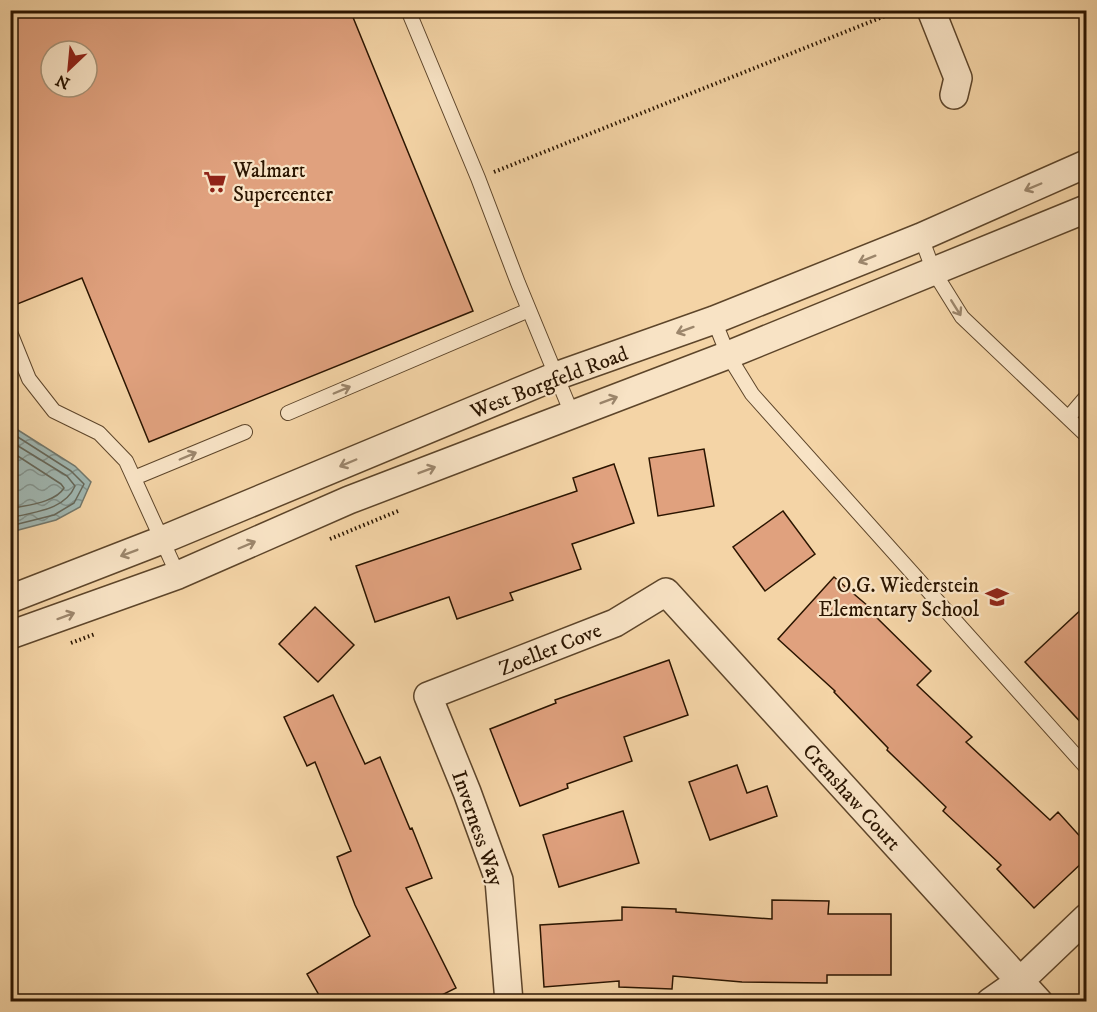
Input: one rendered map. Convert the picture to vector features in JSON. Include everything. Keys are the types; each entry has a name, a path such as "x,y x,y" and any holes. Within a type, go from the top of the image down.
{"street":[{"path":"931,10 958,78 954,95"},
{"name":"West Borgfeld Road","path":"10,599 162,540 556,376 714,320 921,237 1086,164"},
{"path":"1041,227 1086,196"},
{"name":"West Borgfeld Road","path":"10,635 178,574 349,500 728,355 1086,209"},
{"name":"Zoeller Cove","path":"428,696 615,623 666,592"},
{"name":"Crenshaw Court","path":"666,592 1039,1002"},
{"name":"Inverness Way","path":"428,696 500,879 509,1002"},
{"path":"990,1002 1020,981 1086,918"}],"lane":[{"path":"408,10 572,414"},
{"path":"921,237 934,272 962,317 1086,435"},
{"path":"288,413 529,310"},
{"path":"714,320 728,355 752,394 1086,767"},
{"path":"10,332 29,379 54,411 99,433 126,461 178,574"},
{"path":"1068,418 1086,397"},
{"path":"134,478 244,432"}],"path":[{"path":"478,178 900,10"}],"water":[{"path":"10,425 75,466 91,482 80,507 56,520 11,532"}],"building":[{"name":"Walmart Supercenter","path":"10,10 350,10 473,311 149,442 82,278 10,307"},
{"path":"704,449 714,506 658,516 649,458"},
{"path":"614,464 634,523 572,544 581,569 510,593 513,600 457,619 449,597 375,622 356,566 577,491 573,478"},
{"path":"783,511 815,554 765,591 733,547"},
{"path":"834,577 875,612 873,614 931,671 917,685 972,737 966,742 1050,820 1058,812 1086,843 1086,859 1034,908 997,869 1001,865 943,811 946,807 887,750 888,748 835,691 778,639"},
{"name":"O.G. Wiederstein Elementary School","path":"1086,605 1086,728 1025,662"},
{"path":"315,607 354,645 318,682 279,644"},
{"path":"669,660 688,715 624,737 632,761 567,784 568,788 520,806 490,729 556,703 555,700"},
{"path":"333,695 365,764 380,757 432,878 406,888 456,988 428,1002 323,1002 307,974 370,936 355,905 337,857 351,851 315,762 307,766 284,717"},
{"path":"737,765 747,793 767,786 777,816 710,840 689,782"},
{"path":"623,811 639,863 559,887 543,835"},
{"path":"772,900 829,901 828,914 891,914 891,975 827,975 827,983 742,982 673,976 672,989 619,987 619,981 544,987 540,925 622,920 622,907 676,909 676,912 772,919"}],"place":[{"name":"Walmart Supercenter","path":"215,182"},
{"name":"O.G. Wiederstein Elementary School","path":"997,597"}]}
